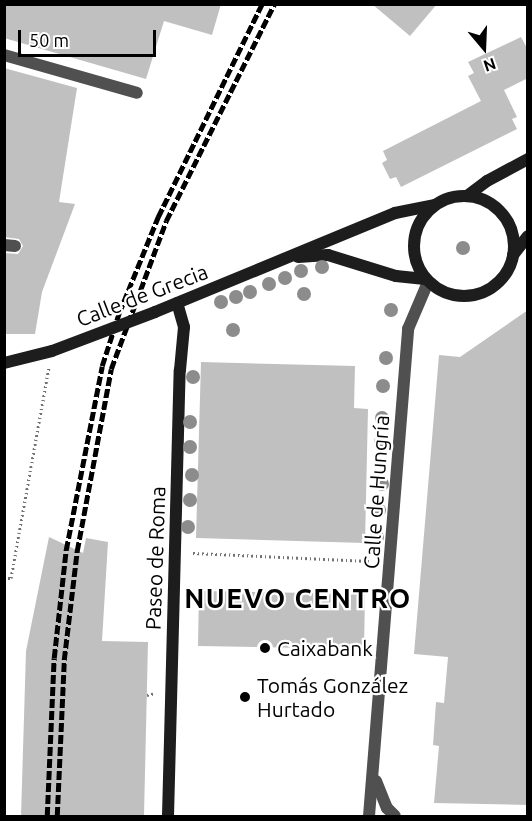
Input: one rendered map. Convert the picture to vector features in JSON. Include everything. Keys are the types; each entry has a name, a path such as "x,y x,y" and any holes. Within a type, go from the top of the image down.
{"street":[{"path":"4,55 137,93"},
{"path":"467,196 488,181 528,159"},
{"path":"467,196 484,201 498,210 508,223 513,239 513,255 508,270 486,291 471,296 455,296 441,291 427,280 417,264 413,248 416,232 423,217 435,206 456,197 467,196"},
{"name":"Calle de Grecia","path":"4,363 52,351 155,312 395,213 435,206"},
{"path":"513,255 528,236"},
{"name":"Calle de Grecia","path":"291,257 328,255 396,276 427,280"},
{"name":"Calle de Hungría","path":"369,816 408,329 427,280"},
{"name":"Paseo de Roma","path":"168,816 180,382 184,327 177,303"},
{"path":"374,774 387,808 395,816"}],"path":[{"path":"4,578 11,578 52,351"},
{"path":"193,554 369,561"}],"building":[{"path":"4,4 221,4 212,35 164,21 146,79 4,38"},
{"path":"372,4 437,4 410,36"},
{"path":"521,37 528,50 528,78 504,90 517,117 512,119 517,129 401,187 396,177 390,179 382,163 387,160 383,151 481,101 468,76 474,73 468,62"},
{"path":"4,68 77,88 59,202 75,204 42,292 35,334 4,334 4,253 18,254 23,246 19,239 4,237"},
{"path":"528,310 528,805 434,803 439,746 433,745 436,702 444,703 448,657 414,654 439,355 460,357"},
{"path":"201,362 355,366 354,408 368,409 365,543 196,538"},
{"path":"49,537 83,553 86,538 108,542 102,641 148,642 144,816 21,816 26,651"},
{"path":"199,591 365,594 364,649 198,646"}],"railway":[{"path":"47,816 54,658 66,550 102,366 119,313 158,217 262,4"},
{"path":"57,816 64,660 77,551 111,369 166,221 274,4"}],"place":[{"name":"Caixabank","path":"265,648"},
{"name":"Tomás González Hurtado","path":"245,697"}],"district":[{"name":"NUEVO CENTRO","path":"298,599"}]}
